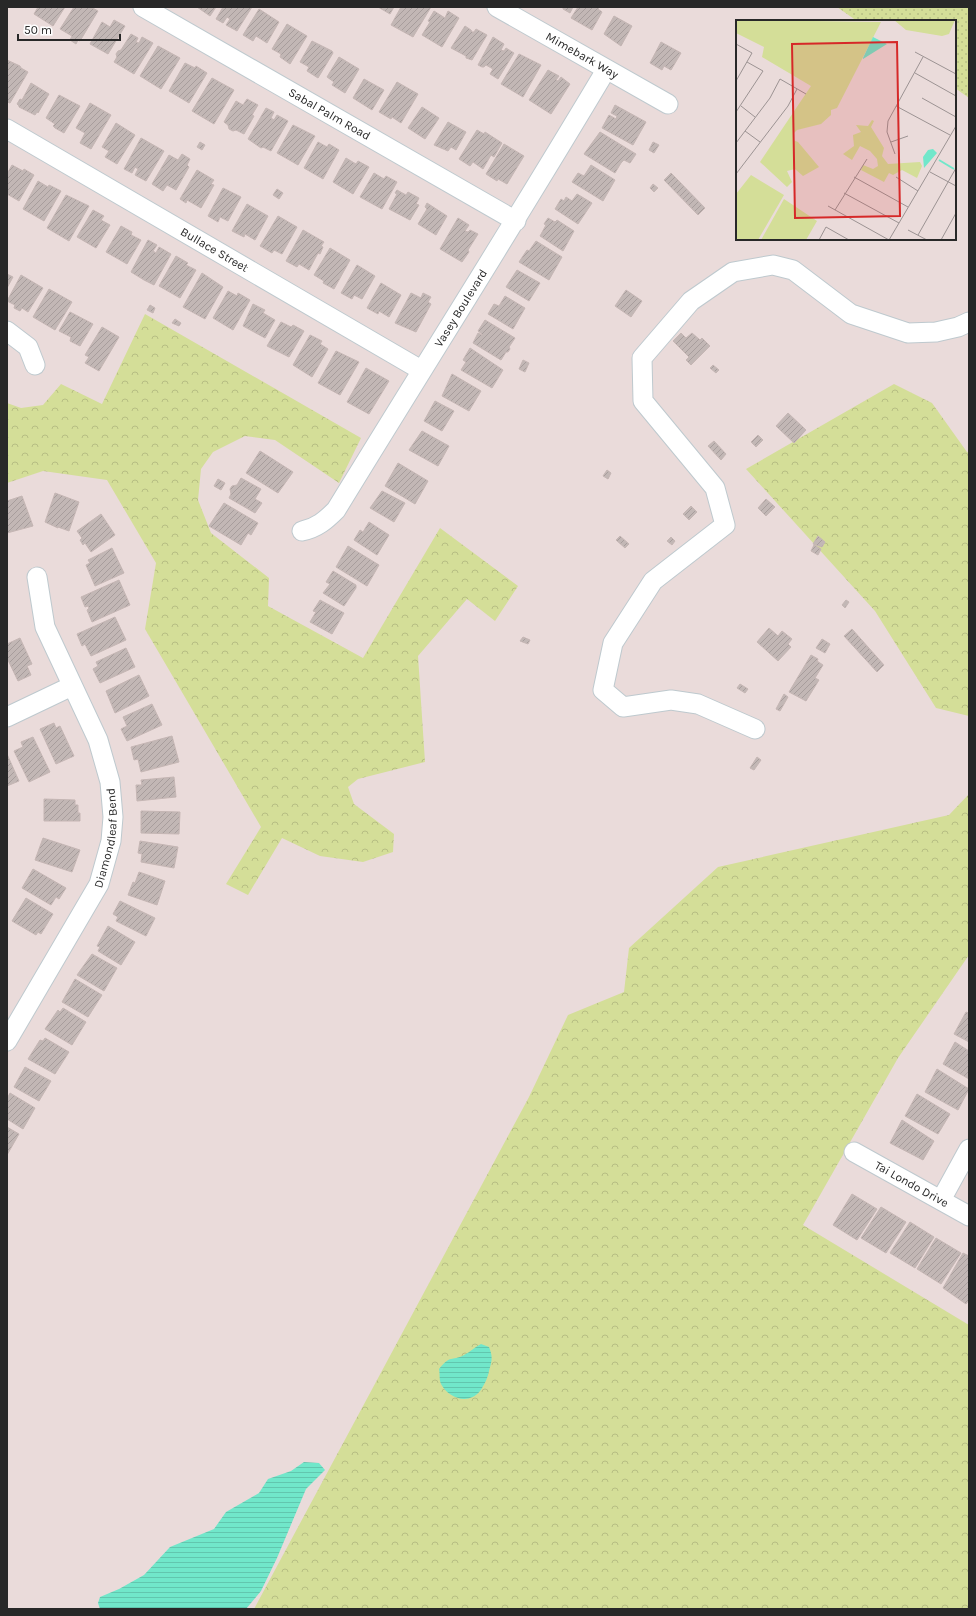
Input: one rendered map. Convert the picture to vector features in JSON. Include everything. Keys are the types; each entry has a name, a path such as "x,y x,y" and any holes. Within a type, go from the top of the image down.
{"street":[{"name":"Sabal Palm Road","path":"143,7 516,221"},
{"name":"Mimebark Way","path":"497,7 668,104"},
{"name":"Vasey Boulevard","path":"302,531 311,529 325,522 336,510 421,370 516,221 606,70"},
{"name":"Bullace Street","path":"7,129 421,370"},
{"path":"755,729 698,704 671,700 623,707 603,690 613,643 653,581 725,525 715,488 643,401 642,358 691,301 733,272 773,265 793,270 851,314 908,333 936,332 958,327 969,322"},
{"path":"7,331 28,347 35,365"},
{"name":"Diamondleaf Bend","path":"7,1041 13,1017 86,908 99,884 111,841 113,816 110,782 98,740 45,627 37,577"},
{"path":"7,717 72,686"},
{"path":"941,1200 969,1149"},
{"name":"Tai Londo Drive","path":"854,1152 969,1216"}],"green space":[{"path":"837,7 969,7 969,98 956,89 956,20 856,20"},
{"path":"145,314 361,438 339,483 275,440 245,436 213,452 201,469 198,500 211,533 269,578 268,606 363,658 440,528 518,586 495,621 467,599 418,656 425,762 358,779 348,787 354,804 394,834 393,852 363,862 320,856 282,838 248,895 226,884 261,827 145,629 156,563 107,480 43,471 7,483 7,403 21,408 43,405 61,384 102,404"},
{"path":"894,384 932,403 969,453 969,716 936,708 875,611 746,469"},
{"path":"969,794 969,955 898,1058 803,1225 969,1325 969,1609 254,1609 529,1097 568,1015 624,992 629,948 718,867 949,815"}],"shaded area":[{"path":"481,1344 489,1347 492,1356 487,1379 480,1391 470,1398 465,1399 454,1396 441,1384 439,1369 446,1361 460,1357"},
{"path":"304,1462 319,1463 325,1470 306,1489 277,1558 261,1591 246,1609 100,1609 98,1603 100,1597 119,1589 144,1575 170,1547 214,1529 226,1512 259,1493 268,1479 291,1471"}],"building":[{"path":"38,7 65,7 53,26 34,14"},
{"path":"74,7 91,7 98,11 80,41 78,40 76,44 70,40 72,36 60,29"},
{"path":"197,7 216,7 210,16"},
{"path":"223,7 252,7 237,31 226,25 230,19 227,17 223,23 216,19"},
{"path":"378,7 394,7 390,14"},
{"path":"401,7 431,7 413,37 391,25"},
{"path":"563,7 573,7 570,13 563,9"},
{"path":"578,7 599,7 598,9 602,12 592,30 571,18"},
{"path":"259,9 279,22 267,43 256,36 253,41 243,35"},
{"path":"434,11 445,18 448,11 459,18 442,47 422,35 430,22 428,21"},
{"path":"614,16 632,26 621,46 604,34"},
{"path":"114,20 125,26 108,54 90,44 102,22 110,27"},
{"path":"287,24 307,36 290,64 280,57 281,54 272,49"},
{"path":"465,26 472,32 476,29 487,35 472,60 466,58 466,56 451,48"},
{"path":"131,34 138,38 136,42 139,43 142,37 153,43 134,74 114,62 117,57 116,54 121,50"},
{"path":"493,37 504,44 501,50 504,51 506,48 514,53 498,79 490,74 493,69 486,65 482,67 478,65"},
{"path":"312,41 332,51 333,53 318,78 307,71 309,67 300,62"},
{"path":"661,42 681,53 671,70 664,66 662,70 650,63"},
{"path":"158,46 180,58 161,89 140,76"},
{"path":"519,54 541,65 523,97 501,84"},
{"path":"339,57 359,69 345,93 332,85 334,82 327,77"},
{"path":"7,60 20,66 28,72 10,103 7,102"},
{"path":"185,63 195,68 196,66 207,73 189,103 169,91"},
{"path":"548,70 559,76 556,80 558,81 561,77 570,84 551,114 529,100"},
{"path":"212,78 234,90 214,124 192,111"},
{"path":"364,79 384,90 372,110 353,98"},
{"path":"397,82 418,94 401,123 392,117 391,119 379,112"},
{"path":"31,83 49,94 38,113 37,112 35,115 19,107 17,104 20,99 22,100"},
{"path":"59,95 80,106 64,133 55,128 53,126 55,124 46,118"},
{"path":"247,99 258,105 244,134 236,130 233,131 229,129 228,125 224,122 236,101 243,105"},
{"path":"90,103 111,115 91,149 80,143 85,133 76,128"},
{"path":"615,105 646,122 633,145 602,128 609,115 616,119 617,116 611,113"},
{"path":"422,107 439,118 425,139 408,128"},
{"path":"266,108 274,112 271,118 274,120 277,115 288,121 271,151 263,147 261,148 248,139"},
{"path":"448,122 466,132 456,150 451,147 448,151 434,145"},
{"path":"116,123 135,135 117,164 105,157 109,151 102,147"},
{"path":"293,125 315,136 298,165 277,153"},
{"path":"477,130 484,134 485,132 502,143 494,157 491,155 483,169 473,162 470,166 459,159"},
{"path":"600,132 636,154 630,163 624,160 615,173 584,154"},
{"path":"141,138 164,151 146,181 135,175 138,169 135,167 132,173 124,169"},
{"path":"200,142 205,145 202,150 197,147"},
{"path":"318,142 327,147 329,144 339,150 323,179 304,168"},
{"path":"653,142 659,145 654,153 649,150"},
{"path":"504,144 524,156 507,184 498,179 497,181 486,174"},
{"path":"182,154 190,159 187,165 189,167 176,190 167,185 163,191 152,184 169,155 178,160"},
{"path":"346,158 356,164 358,161 369,167 353,194 333,182"},
{"path":"12,165 23,171 24,169 34,175 19,201 7,194 7,174"},
{"path":"591,165 615,180 603,201 572,182 578,173 584,176"},
{"path":"197,170 214,180 211,184 214,185 201,208 187,200 186,203 180,199"},
{"path":"374,173 384,179 386,176 397,182 382,209 360,197"},
{"path":"671,173 705,208 698,215 664,180"},
{"path":"38,181 48,187 49,185 61,191 44,221 23,209"},
{"path":"653,184 658,188 654,192 650,188"},
{"path":"223,188 241,197 228,221 220,217 218,222 208,216"},
{"path":"277,189 283,193 279,199 273,195"},
{"path":"397,190 406,195 408,192 419,198 416,204 419,205 410,220 389,209 397,194 395,193"},
{"path":"577,194 592,203 578,224 555,209 561,199 564,201 566,197 572,201"},
{"path":"66,195 89,206 69,241 47,228"},
{"path":"427,203 447,216 436,235 418,224 427,209 425,207"},
{"path":"247,204 268,216 255,240 245,234 244,237 232,231"},
{"path":"93,210 104,216 101,220 110,225 96,248 77,237"},
{"path":"278,216 297,227 282,254 274,250 272,253 260,246"},
{"path":"458,218 469,225 465,231 468,232 470,230 478,234 462,262 440,249"},
{"path":"548,218 555,222 557,220 574,231 563,251 540,236 546,225 544,224"},
{"path":"121,226 132,232 131,235 141,240 127,264 106,252"},
{"path":"303,230 324,242 321,246 323,247 320,254 318,253 309,270 299,264 297,267 286,261"},
{"path":"148,240 157,245 153,251 156,253 159,247 171,254 154,285 131,272"},
{"path":"536,241 562,257 549,280 519,262 527,250 529,251"},
{"path":"330,248 350,260 334,289 323,283 324,281 314,275"},
{"path":"176,256 188,263 186,265 196,270 180,298 159,286"},
{"path":"357,265 375,276 362,299 354,295 352,299 341,293"},
{"path":"517,270 540,283 529,301 506,287"},
{"path":"202,273 223,287 205,319 183,307"},
{"path":"7,274 13,277 7,288"},
{"path":"21,275 43,288 28,312 22,308 20,311 14,308 15,305 7,301"},
{"path":"381,283 401,295 389,317 379,311 378,314 367,308"},
{"path":"49,289 72,302 55,330 33,317"},
{"path":"626,290 642,301 631,317 615,306"},
{"path":"228,291 237,296 238,293 250,300 233,330 213,318"},
{"path":"411,293 421,298 423,293 431,297 428,302 431,304 416,332 395,323"},
{"path":"505,296 525,308 513,329 488,314 494,304 499,306"},
{"path":"253,304 265,310 263,313 275,320 265,338 243,326"},
{"path":"150,305 155,308 153,313 147,310"},
{"path":"70,312 93,324 80,346 70,341 71,337 59,331"},
{"path":"175,319 181,323 179,326 172,323"},
{"path":"485,320 515,338 509,347 510,349 501,360 473,343 478,333 482,335 478,331"},
{"path":"281,322 291,327 293,325 304,331 289,357 267,346"},
{"path":"102,327 119,337 99,371 85,363 89,357 85,355"},
{"path":"681,333 686,338 692,333 700,340 702,338 710,346 691,365 686,360 689,357 673,341"},
{"path":"310,335 322,341 320,344 328,349 312,377 293,365"},
{"path":"470,348 503,370 492,388 461,370 466,362 463,360"},
{"path":"336,351 359,362 340,395 318,383"},
{"path":"523,360 529,363 525,372 519,369"},
{"path":"713,365 719,370 716,373 710,368"},
{"path":"366,368 389,381 369,414 347,402"},
{"path":"452,374 481,391 469,411 442,396"},
{"path":"435,401 454,411 442,431 424,421"},
{"path":"788,413 806,430 794,443 776,426"},
{"path":"422,431 449,446 438,466 409,450"},
{"path":"758,435 763,440 756,447 751,442"},
{"path":"714,441 726,454 721,460 708,446"},
{"path":"260,451 293,472 278,493 246,473"},
{"path":"398,463 428,481 415,504 385,486"},
{"path":"607,470 611,473 608,479 603,476"},
{"path":"241,478 261,489 255,499 262,503 255,513 229,498 231,494 230,489 232,486 237,485"},
{"path":"218,479 225,483 221,490 214,486"},
{"path":"382,491 405,503 394,522 370,508"},
{"path":"55,493 79,502 69,531 45,522"},
{"path":"22,496 33,526 7,533 7,501"},
{"path":"766,499 775,507 766,516 758,508"},
{"path":"224,503 258,523 251,535 248,533 241,545 209,526"},
{"path":"691,506 697,512 689,520 683,514"},
{"path":"101,514 115,535 91,552 85,543 83,545 80,540 82,538 77,531"},
{"path":"369,522 389,535 377,555 354,540 360,530 363,532"},
{"path":"620,536 629,544 625,548 616,540"},
{"path":"818,536 825,542 822,547 813,544"},
{"path":"671,537 675,541 672,545 667,541"},
{"path":"814,545 821,549 818,555 811,551"},
{"path":"348,546 379,565 367,586 336,567"},
{"path":"112,548 124,573 95,586 86,565 90,563 88,560"},
{"path":"333,571 356,585 356,588 344,606 323,593 330,584 326,582"},
{"path":"119,580 130,605 92,622 87,610 89,608 88,606 85,607 81,597"},
{"path":"320,600 344,613 332,634 310,622 316,612 313,611"},
{"path":"846,600 849,602 845,608 842,605"},
{"path":"115,617 126,640 91,656 85,644 82,646 77,634"},
{"path":"769,628 778,636 782,631 792,639 788,644 791,647 778,661 757,642"},
{"path":"852,629 884,665 877,672 844,636"},
{"path":"523,637 530,640 528,644 520,641"},
{"path":"20,638 32,664 27,666 31,675 18,681 7,658 7,644"},
{"path":"822,639 830,644 825,653 816,648"},
{"path":"126,648 135,667 100,683 93,669 98,666 96,662"},
{"path":"811,655 818,659 817,661 823,665 815,678 819,680 806,701 789,692"},
{"path":"139,675 149,696 115,713 106,691"},
{"path":"740,684 748,689 745,693 737,688"},
{"path":"784,694 788,697 780,711 776,709"},
{"path":"152,704 162,725 127,741 121,729 127,726 123,717"},
{"path":"54,723 56,728 60,726 74,756 56,764 40,729"},
{"path":"172,736 179,762 141,772 138,759 134,760 131,747"},
{"path":"33,737 50,772 29,782 14,751 23,747 21,742"},
{"path":"7,754 19,781 7,786"},
{"path":"757,757 761,760 754,770 750,768"},
{"path":"174,777 176,797 137,801 136,785 142,785 141,780"},
{"path":"44,799 75,800 75,805 78,805 78,813 80,813 80,821 44,821"},
{"path":"141,811 180,812 179,834 141,833"},
{"path":"43,838 80,850 72,872 35,860"},
{"path":"140,841 178,847 174,868 141,862 142,854 138,853"},
{"path":"33,869 66,888 59,899 56,897 51,905 22,888"},
{"path":"139,872 165,881 157,905 128,895"},
{"path":"26,898 53,914 41,934 38,932 36,935 12,921"},
{"path":"120,901 155,918 146,936 116,921 118,917 113,914"},
{"path":"108,926 135,942 121,965 98,951 100,947 97,946"},
{"path":"92,954 117,968 104,991 77,975"},
{"path":"75,979 102,995 88,1017 62,1002"},
{"path":"63,1008 86,1022 72,1045 45,1029 58,1010 60,1012"},
{"path":"966,1012 969,1013 969,1042 954,1034"},
{"path":"45,1038 69,1052 55,1074 28,1059 40,1040 43,1041"},
{"path":"955,1042 969,1051 969,1079 943,1064"},
{"path":"25,1067 51,1081 39,1101 14,1087"},
{"path":"937,1069 969,1089 958,1110 925,1092"},
{"path":"10,1093 35,1108 23,1129 7,1119 7,1099"},
{"path":"917,1094 950,1114 938,1134 905,1116"},
{"path":"902,1120 934,1141 923,1160 890,1143"},
{"path":"7,1127 19,1134 7,1155"},
{"path":"852,1194 877,1209 857,1240 833,1225"},
{"path":"881,1207 906,1222 886,1253 861,1238"},
{"path":"910,1222 934,1237 915,1268 890,1253"},
{"path":"936,1238 961,1253 941,1284 917,1269"},
{"path":"963,1253 969,1256 969,1300 966,1304 943,1288"}]}
